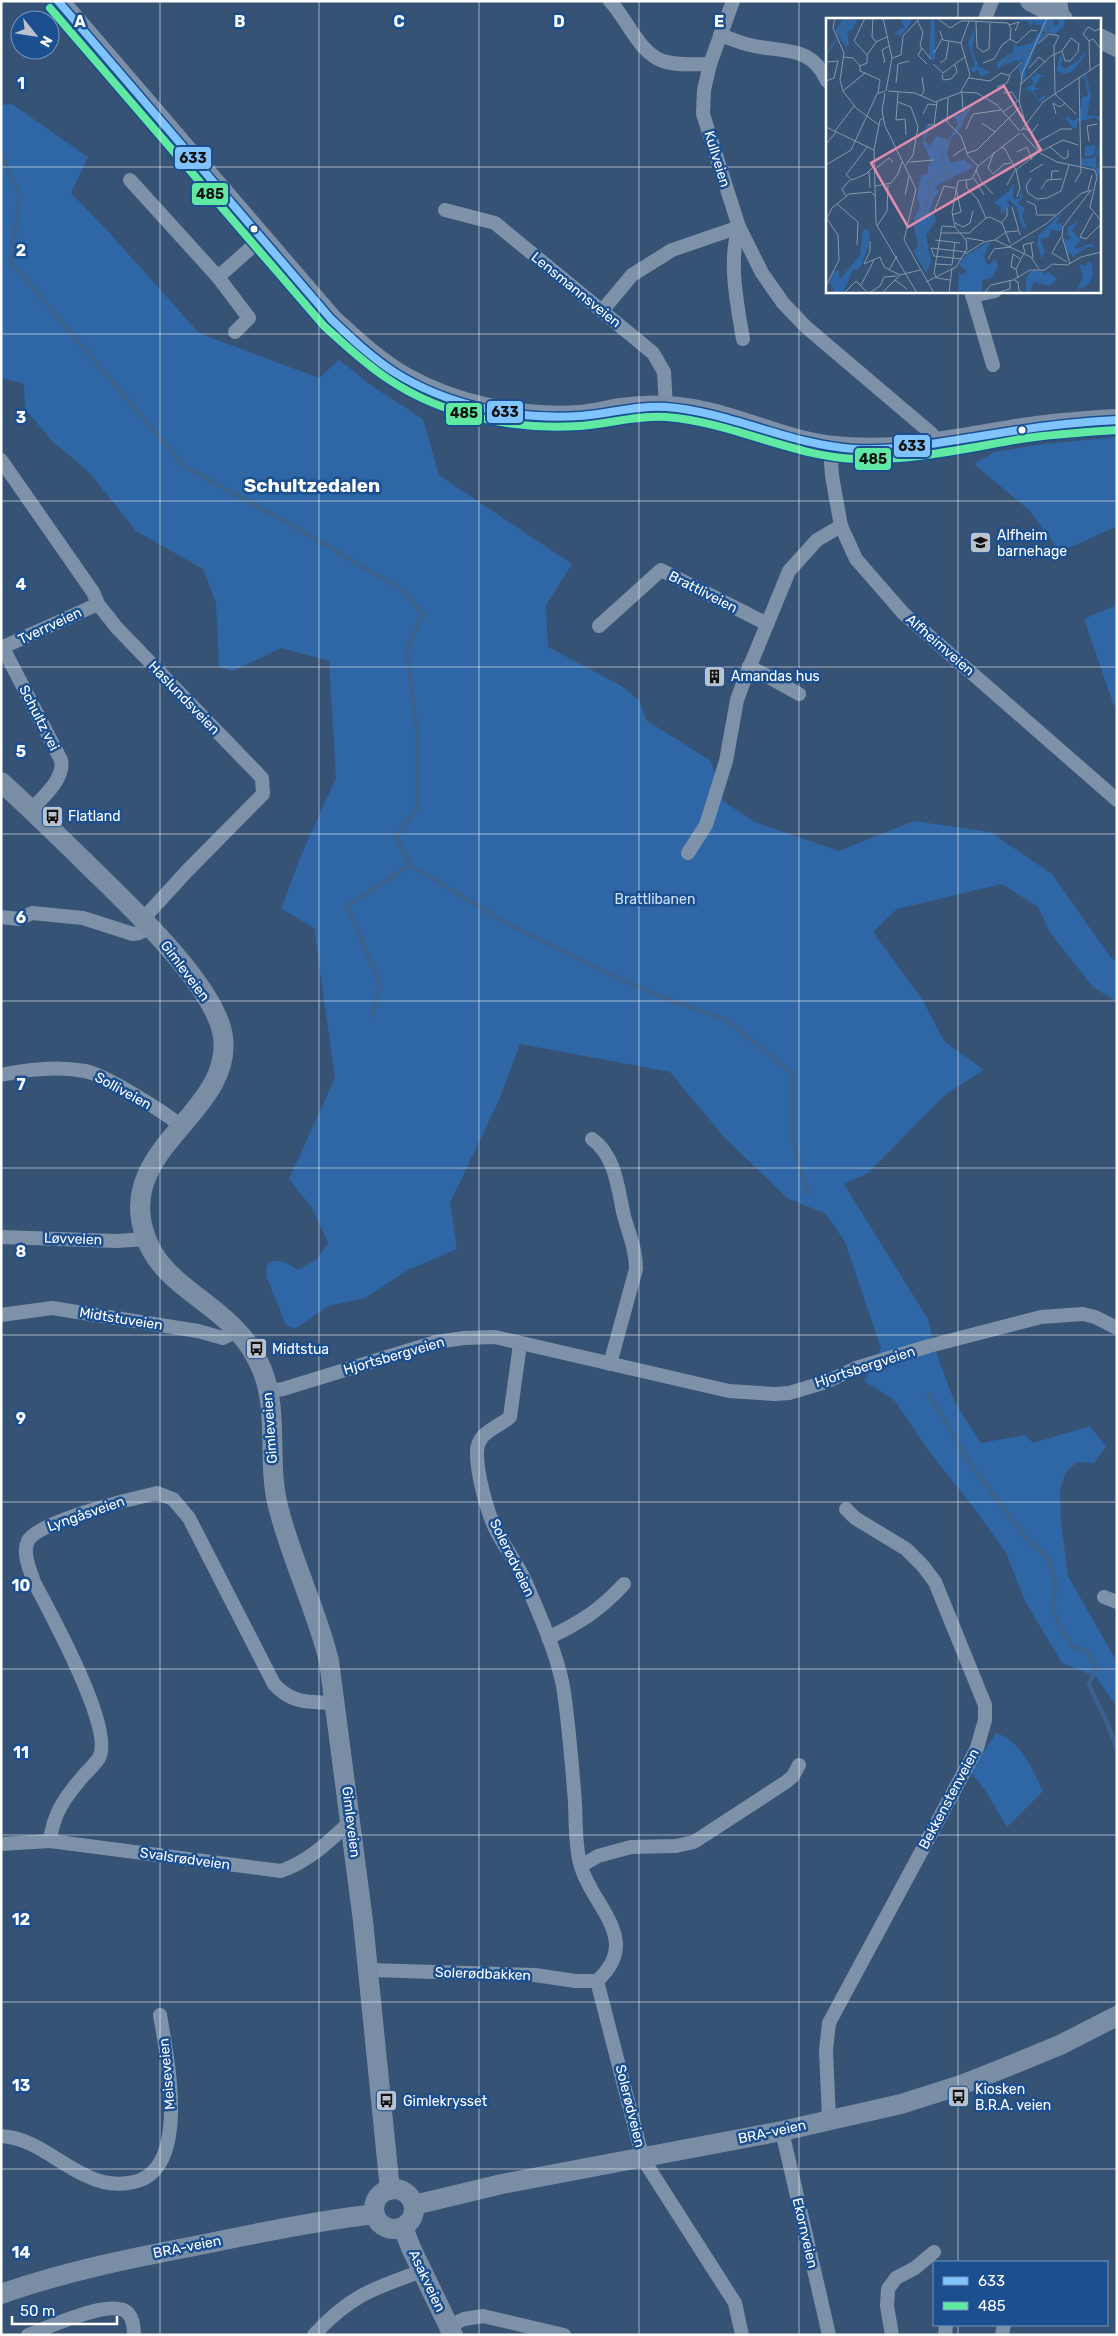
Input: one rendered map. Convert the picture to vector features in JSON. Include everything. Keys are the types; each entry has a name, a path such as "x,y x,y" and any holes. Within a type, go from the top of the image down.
{"main road":[{"path":"58,1 331,319 368,352 404,378 436,393 470,404 537,418 583,416 620,409 666,407 708,412 777,435 833,447 865,449 933,444 1011,430 1117,420"}],"street":[{"path":"610,1 652,55 663,61 710,64"},
{"name":"Kullveien","path":"733,1 710,64 704,90 703,114 739,227 762,273 783,303 806,327 932,434 933,444"},
{"path":"984,18 992,1"},
{"path":"1030,1 1061,18"},
{"path":"1060,1 1063,18"},
{"path":"720,35 750,46 799,52 820,68 826,79"},
{"path":"1100,38 1117,47"},
{"path":"130,180 218,278 249,318 235,332"},
{"name":"Lensmannsveien","path":"445,210 495,223 652,354 664,372 666,407"},
{"path":"602,311 632,275 672,250 739,227"},
{"path":"739,227 734,244 736,299 743,339"},
{"path":"218,278 261,239"},
{"path":"987,292 972,294 993,365"},
{"name":"Alfheimveien","path":"833,447 832,476 841,526 856,559 903,613 1117,800"},
{"name":"Haslundsveien","path":"1,460 93,592 98,604 124,636 262,778 264,794 187,871 147,923"},
{"path":"688,853 706,825 726,761 738,700 789,571 817,540 841,526"},
{"name":"Brattliveien","path":"599,626 661,570 767,624"},
{"name":"Tverrveien","path":"2,648 98,604"},
{"name":"Schultz vei","path":"2,648 61,760 61,775 31,810"},
{"path":"750,666 799,694"},
{"name":"Gimleveien","path":"1,782 147,923 201,990 215,1011 223,1038 223,1052 212,1086 157,1155 147,1172 141,1195 141,1216 146,1238 161,1265 237,1331 257,1359 268,1391 278,1506 324,1640 329,1660 369,1970 390,2190"},
{"path":"1,917 19,919 32,913 83,918 132,934 140,934 147,923"},
{"name":"Solliveien","path":"1,1075 35,1070 86,1071 170,1117 181,1126"},
{"path":"592,1139 600,1145 613,1168 636,1254 636,1269 610,1364"},
{"name":"Løvveien","path":"1,1237 117,1241 146,1238"},
{"name":"Midtstuveien","path":"1,1315 52,1308 198,1331 223,1338 237,1331"},
{"name":"Hjortsbergveien","path":"268,1391 283,1389 436,1342 495,1337 729,1391 789,1393 826,1382 856,1368 930,1346 1041,1317 1083,1314 1095,1316 1117,1328"},
{"name":"Solerødveien","path":"520,1344 510,1417 484,1434 479,1440 477,1454 483,1490 495,1528 522,1574 548,1638 564,1694 581,1866 586,1879 611,1921 616,1937 616,1947 611,1964 597,1981 643,2159 731,2295 740,2321 742,2335"},
{"name":"Lyngåsveien","path":"50,1841 55,1816 64,1798 99,1757 103,1745 101,1730 86,1687 34,1582 29,1567 26,1550 28,1540 35,1533 52,1524 157,1493 173,1499 189,1518 274,1684 290,1698 308,1702 334,1703"},
{"name":"Bekkenstenveien","path":"829,2120 826,2058 828,2023 977,1748 986,1720 985,1705 935,1582 923,1566 906,1549 854,1518 846,1509"},
{"path":"548,1638 585,1620 606,1604 624,1584"},
{"path":"581,1866 598,1856 631,1847 676,1846 694,1842 786,1782 793,1776 799,1765"},
{"name":"Svalsrødveien","path":"1,1844 50,1841 281,1871 296,1866 313,1856 351,1821"},
{"name":"Solerødbakken","path":"369,1970 535,1975 575,1981 597,1981"},
{"name":"Meiseveien","path":"1,2136 26,2140 74,2170 102,2182 122,2184 141,2182 161,2161 170,2132 172,2096 160,2015"},
{"name":"BRA-veien","path":"414,2205 502,2184 643,2159 782,2131 901,2104 961,2085 1060,2045 1117,2016"},
{"name":"Ekornveien","path":"782,2131 829,2335"},
{"path":"390,2190 405,2192 414,2205 412,2218 404,2227 397,2229 383,2226 375,2214 377,2199 390,2190"},
{"name":"BRA-veien","path":"1,2294 42,2279 111,2262 231,2238 375,2214"},
{"name":"Asakveien","path":"404,2227 422,2271 451,2330"},
{"path":"892,2335 887,2306 888,2289 896,2278 915,2268 934,2252"},
{"path":"314,2335 334,2313 353,2300 380,2286 422,2271"},
{"path":"28,2335 102,2308 121,2310 128,2313 134,2326 134,2335"},
{"path":"451,2330 464,2319 483,2316 564,2335"}],"green space":[{"name":"Brattlibanen","path":"12,104 88,157 71,193 107,230 199,333 319,378 339,360 375,388 423,419 439,475 572,564 546,605 548,647 620,685 639,700 646,720 711,761 724,802 755,822 839,851 914,821 990,832 1052,874 1111,958 1117,961 1117,1002 1093,987 1051,934 1038,907 1002,884 897,909 873,932 922,999 944,1041 984,1070 946,1094 868,1173 844,1184 928,1319 937,1355 955,1403 981,1443 1025,1435 1033,1443 1090,1426 1106,1447 1094,1463 1077,1462 1066,1472 1060,1490 1061,1521 1068,1576 1117,1662 1117,1707 1096,1677 1062,1663 1025,1601 1006,1553 977,1512 929,1451 894,1400 864,1381 881,1348 845,1242 826,1214 787,1198 723,1136 670,1072 520,1044 499,1100 450,1203 457,1249 408,1270 365,1298 328,1306 295,1329 286,1325 267,1278 266,1270 268,1263 280,1261 298,1270 317,1259 328,1243 312,1208 289,1179 335,1078 314,928 281,909 302,853 336,778 329,661 281,648 233,671 219,667 216,603 203,569 136,531 89,472 52,441 25,409 24,384 1,378 1,105"},
{"path":"1117,437 1117,526 1060,552 1030,511 974,464 994,452 1044,444"},
{"path":"1117,599 1117,708 1114,706 1084,619 1114,606"},
{"path":"996,1733 1013,1742 1025,1756 1043,1791 1007,1827 985,1790 970,1772"}],"waterway":[{"path":"1,153 20,195 11,262 185,467 283,520 402,590 423,614 407,649 418,742 418,807 396,836 410,865 347,906 380,984 372,1016"},
{"path":"410,865 510,925 591,965 656,995 727,1020 793,1074 793,1142 808,1193"},
{"path":"928,1393 974,1469 1030,1543 1039,1549 1050,1563 1055,1580 1052,1609 1072,1647 1087,1651 1096,1669 1089,1684 1117,1750"}],"transit line":[{"name":"633","path":"58,1 331,319 361,347 394,372 437,394 484,408 532,416 580,416 633,408 655,407 690,410 807,441 855,449 907,447 1040,427 1117,420"},
{"name":"485","path":"50,8 324,326 355,354 388,379 432,403 480,418 529,426 579,426 633,418 655,417 690,420 808,452 856,459 919,456 1033,437 1117,430"}],"place":[{"name":"Alfheim barnehage","path":"981,543"},
{"name":"Amandas hus","path":"715,676"},
{"name":"Flatland","path":"52,816"},
{"name":"Midtstua","path":"256,1349"},
{"name":"Kiosken B.R.A. veien","path":"959,2097"},
{"name":"Gimlekrysset","path":"387,2101"}],"district":[{"name":"Schultzedalen","path":"312,485"}]}
